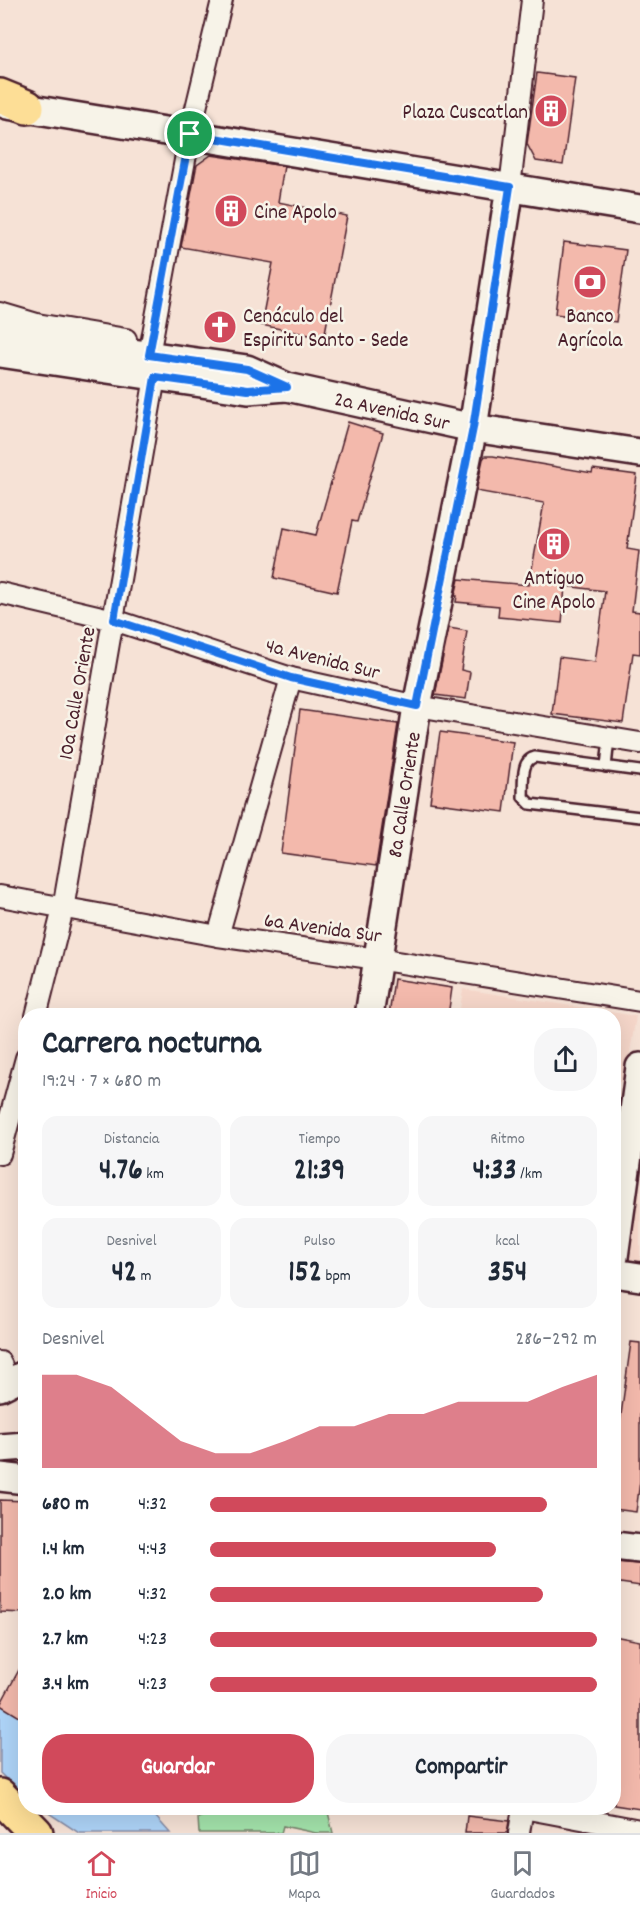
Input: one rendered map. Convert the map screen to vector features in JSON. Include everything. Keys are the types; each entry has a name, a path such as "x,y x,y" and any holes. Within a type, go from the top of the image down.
{"highway":[{"path":"0,1796 18,1814"},
{"path":"18,1815 36,1833"},
{"path":"0,1822 10,1833"}],"main road":[{"path":"9,102 640,209"},
{"name":"8a Calle Oriente","path":"370,1008 417,706 473,428 510,187"},
{"name":"2a Avenida Sur","path":"0,329 47,341 152,358 247,369 287,387 473,428 640,453"},
{"name":"2a Avenida Sur","path":"0,353 152,358"},
{"path":"621,1176 640,1066"},
{"path":"621,1274 640,1277"},
{"path":"0,1448 18,1447"},
{"path":"0,1477 18,1479"},
{"path":"621,1547 640,1549"}],"street":[{"name":"10a Calle Oriente","path":"38,1008 63,909 114,620 152,358 190,134 222,0"},
{"path":"510,187 532,0"},
{"name":"2a Avenida Sur","path":"0,313 152,358"},
{"name":"4a Avenida Sur","path":"0,592 114,620 291,678 417,706 640,743"},
{"path":"218,936 291,678"},
{"name":"6a Avenida Sur","path":"0,896 218,936 640,1001"},
{"path":"0,1154 18,1088"},
{"path":"519,1833 522,1815"},
{"path":"560,1815 640,1830"}],"lane":[{"path":"606,767 609,738"},
{"path":"640,771 529,758 525,762 523,797 530,804 640,817"}],"shaded area":[{"path":"463,989 585,1008 460,1008"},
{"path":"621,1014 636,1016 625,1083 621,1082"},
{"path":"640,1083 640,1277 621,1263 621,1211"}],"green space":[{"path":"206,1815 329,1815 333,1833 316,1833 283,1826 281,1833 199,1833 198,1818"}],"water":[{"path":"3,1702 18,1713 18,1791 0,1773 0,1708"},
{"path":"52,1815 154,1815 170,1833 79,1833"}],"building":[{"name":"Plaza Cuscatlan","path":"537,73 575,78 563,165 536,161 527,144"},
{"path":"211,155 284,166 278,202 347,216 324,338 261,325 273,263 181,247 197,165"},
{"name":"Banco Agrícola","path":"564,242 626,250 616,322 555,314"},
{"path":"348,422 383,433 357,522 352,521 337,592 274,578 284,528 316,535"},
{"path":"485,456 592,473 593,469 637,475 627,549 639,551 632,611 640,612 640,654 633,653 623,723 552,714 559,657 595,662 605,591 565,586 562,623 498,617 499,606 456,602 459,579 529,585 544,503 476,491"},
{"path":"449,628 467,631 461,670 470,672 466,699 435,695"},
{"path":"300,710 398,724 376,866 281,853"},
{"path":"440,732 513,742 504,812 430,802"},
{"path":"394,979 452,988 449,1008 390,1008"},
{"path":"631,1342 640,1343 640,1481 636,1512 621,1510 621,1415"},
{"path":"0,1500 18,1501 18,1613 0,1612"},
{"path":"621,1563 640,1564 640,1586 621,1583"},
{"path":"621,1637 640,1641 640,1809 621,1806"},
{"path":"18,1672 18,1716 0,1705"},
{"path":"467,1816 509,1821 507,1833 465,1833"}],"place":[{"name":"Plaza Cuscatlan","path":"551,111"},
{"name":"Cine Apolo","path":"231,211"},
{"name":"Banco Agrícola","path":"590,282"},
{"name":"Cenáculo del Espiritu Santo - Sede","path":"220,327"},
{"name":"Antiguo Cine Apolo","path":"554,544"}],"route":[{"path":"190,134 510,187 473,428 417,706 291,678 114,620 155,377 248,390 287,387 247,369 149,355 190,134"}]}
